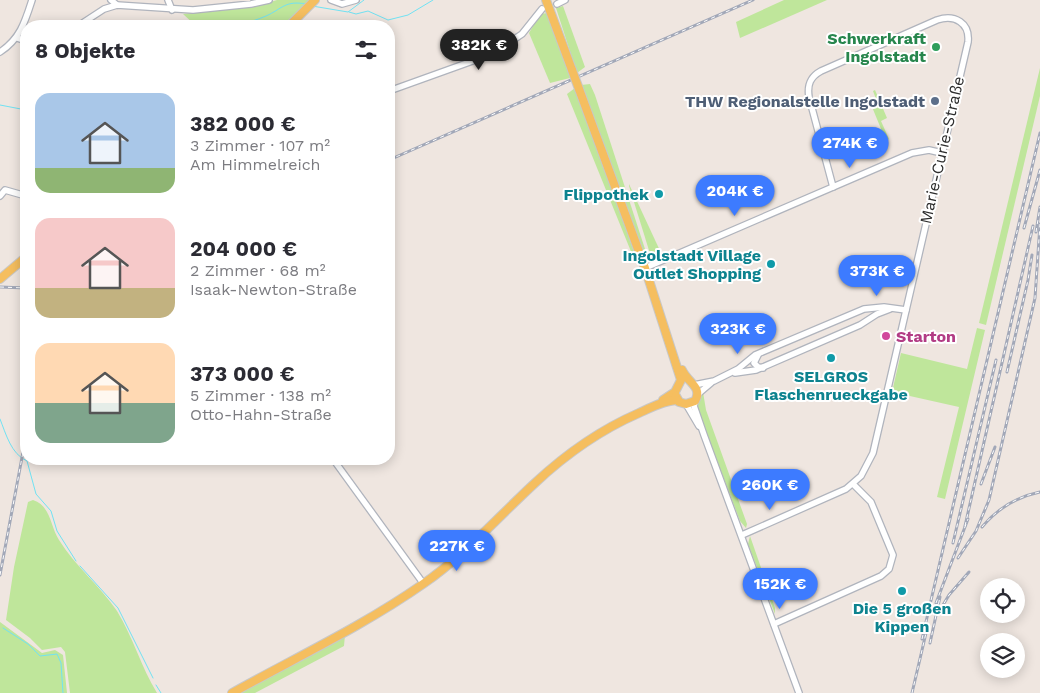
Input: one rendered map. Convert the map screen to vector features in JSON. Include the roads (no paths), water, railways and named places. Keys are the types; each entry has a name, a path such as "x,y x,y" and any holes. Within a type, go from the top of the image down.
{"main road":[{"path":"295,20 315,0"},
{"path":"546,0 682,371 692,384 696,398 686,404 677,396"},
{"path":"0,279 20,262"},
{"path":"648,276 681,380 677,396"},
{"path":"680,384 692,384"},
{"path":"232,693 381,610 424,583 464,552 535,483 563,459 599,434 677,396"}],"street":[{"path":"26,20 32,0"},
{"path":"111,0 116,5"},
{"path":"168,0 172,10"},
{"path":"88,20 116,5 172,10 227,7 266,0"},
{"path":"332,0 342,4 356,0"},
{"path":"556,4 565,0"},
{"path":"395,89 492,54 522,34 542,9"},
{"name":"Marie-Curie-Straße","path":"742,535 839,492 853,484 869,463 873,453 968,36 962,23 947,17 937,20 821,71 812,78 808,86 809,97 833,187"},
{"path":"0,52 17,38 20,33"},
{"path":"645,268 912,153 929,150 942,153"},
{"path":"0,196 6,190 20,194"},
{"path":"692,384 714,381 731,373 759,354 868,307 906,310"},
{"path":"731,373 750,372 763,368 860,325 891,308"},
{"path":"860,310 865,312 868,317 860,325"},
{"path":"814,330 820,343"},
{"path":"759,354 754,359 754,363 758,367 763,368"},
{"path":"714,381 696,398 694,406 799,693"},
{"path":"686,404 704,435"},
{"path":"337,465 424,583"},
{"path":"774,624 881,576 889,570 893,560 892,549 870,500 853,484"}],"waterway":[{"path":"312,6 348,12 364,0"},
{"path":"349,12 356,14 368,11 388,20 408,15 433,0"},
{"path":"256,20 288,4 306,4"},
{"path":"0,105 20,109"},
{"path":"0,419 13,449 20,457"},
{"path":"28,465 36,494 51,511 57,531 76,561"},
{"path":"80,566 118,608 153,678"},
{"path":"3,628 28,644 40,656 57,654 61,663 63,693"},
{"path":"156,685 161,693"}],"railway":[{"path":"395,157 753,0"},
{"path":"922,639 1040,133"},
{"path":"1024,228 1040,170"},
{"path":"1036,232 1040,207"},
{"path":"958,558 976,531 989,500 1035,298 1040,224"},
{"path":"965,526 1033,226"},
{"path":"1007,372 1032,255"},
{"path":"0,287 20,288"},
{"path":"953,543 996,360"},
{"path":"981,484 995,447"},
{"path":"0,575 21,465"},
{"path":"982,527 1008,505 1023,497 1040,492"},
{"path":"936,603 968,519"},
{"path":"940,610 949,595 969,572"},
{"path":"930,643 940,597"},
{"path":"912,693 926,633"}],"place":[{"name":"Schwerkraft Ingolstadt","path":"936,47"},
{"name":"THW Regionalstelle Ingolstadt","path":"935,101"},
{"name":"Flippothek","path":"659,194"},
{"name":"Ingolstadt Village Outlet Shopping","path":"771,264"},
{"name":"Starton","path":"886,336"},
{"name":"SELGROS Flaschenrueckgabe","path":"831,358"},
{"name":"Die 5 großen Kippen","path":"902,591"}]}
